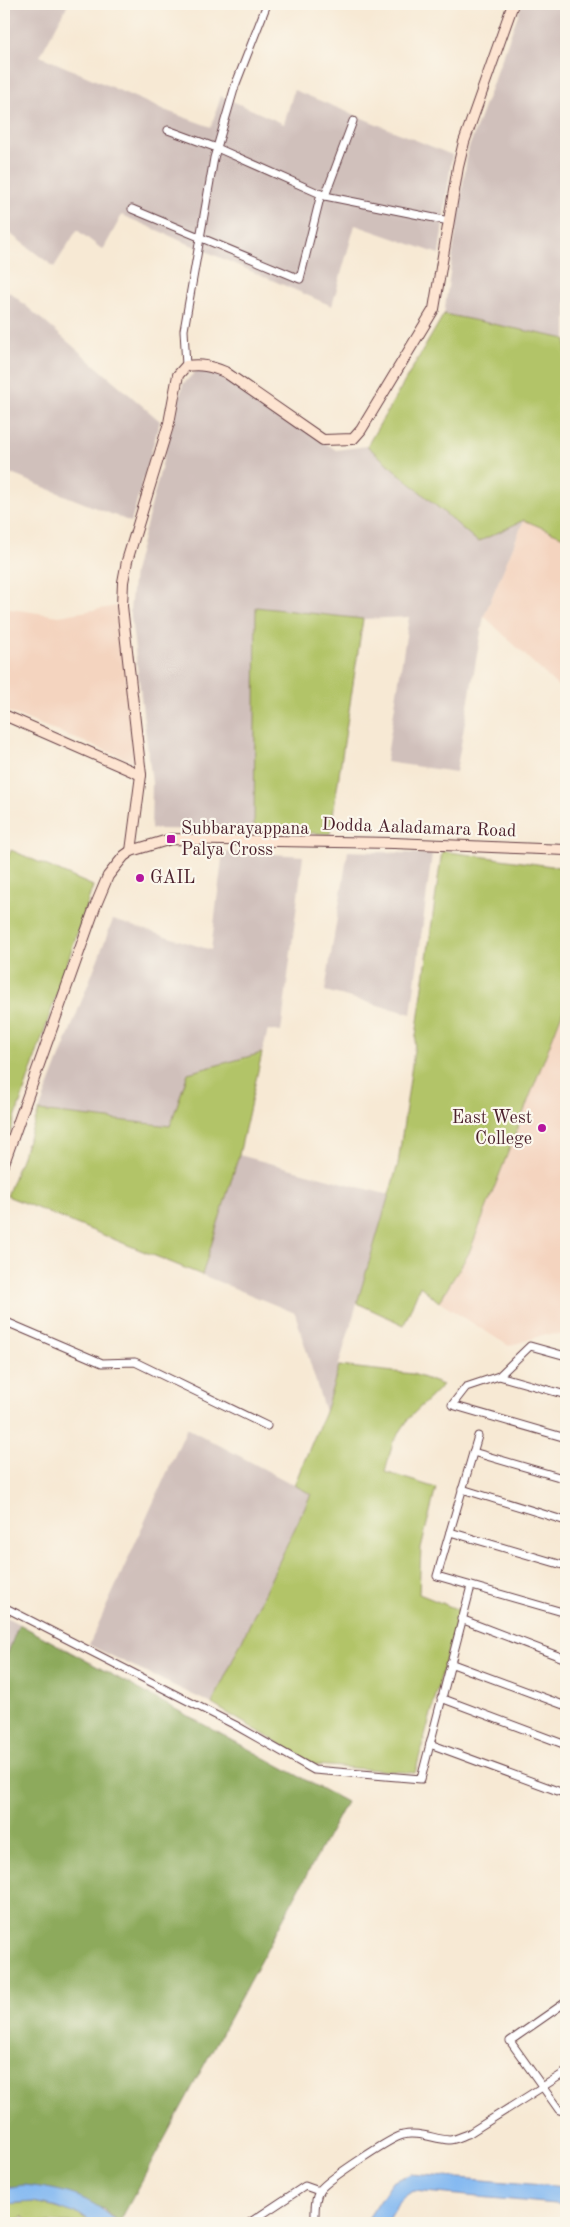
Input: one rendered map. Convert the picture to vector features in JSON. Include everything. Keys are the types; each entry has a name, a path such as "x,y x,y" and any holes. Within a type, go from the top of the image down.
{"street":[{"path":"131,852 141,775 122,606 123,582 127,561 169,423 178,375 186,366 184,330 217,148 235,86 267,4"},
{"path":"186,366 208,365 224,372 323,440 353,439 361,430 434,309 464,142 513,4"},
{"path":"132,209 300,279 323,195 353,121"},
{"path":"168,130 217,148 323,195 449,221"},
{"path":"4,715 141,775"},
{"name":"Dodda Aaladamara Road","path":"4,1163 95,907 108,876 124,856 131,852 171,839 394,843 566,850"},
{"path":"4,1321 102,1363 135,1362 266,1426"},
{"path":"566,1356 530,1346 499,1376 466,1387 452,1405 566,1438"},
{"path":"499,1376 566,1395"},
{"path":"478,1436 437,1576 566,1614"},
{"path":"473,1452 566,1480"},
{"path":"462,1489 566,1521"},
{"path":"450,1532 566,1566"},
{"path":"4,1606 235,1726 314,1770 421,1779 471,1586"},
{"path":"461,1619 566,1659"},
{"path":"450,1663 566,1706"},
{"path":"441,1698 566,1745"},
{"path":"430,1744 566,1794"},
{"path":"566,2002 510,2041 559,2110 566,2112"},
{"path":"315,2223 314,2208 318,2191 327,2182 403,2134 417,2134 451,2140 468,2134 566,2072"},
{"path":"249,2223 305,2186 318,2191"}],"shaded area":[{"path":"4,4 68,4 40,56 164,110 211,127 221,96 284,124 294,90 452,155 439,254 355,225 332,306 122,215 103,250 77,230 54,267 4,229"},
{"path":"522,4 566,4 566,339 444,314 468,150"},
{"path":"4,292 11,293 160,421 131,522 4,471"},
{"path":"198,369 212,371 336,450 367,446 478,541 524,520 484,616 456,772 386,762 409,617 363,619 257,607 254,830 151,829 152,783 130,610 134,572 183,384"},
{"path":"524,520 566,538 566,694 484,616"},
{"path":"117,606 137,763 4,710 4,608 59,616"},
{"path":"223,851 303,856 281,1032 268,1030 262,1053 188,1073 170,1126 39,1111 113,920 211,950"},
{"path":"348,851 432,854 411,1014 325,991"},
{"name":"East West College","path":"566,1003 566,1335 546,1334 509,1346 439,1302 469,1253"},
{"path":"239,1155 389,1195 325,1412 295,1313 202,1275"},
{"path":"187,1428 311,1494 212,1704 89,1645"},
{"path":"4,1616 19,1624 4,1663"}],"green space":[{"path":"444,314 566,339 566,538 524,520 478,542 367,446"},
{"path":"256,607 363,619 330,834 254,830"},
{"path":"11,850 93,886 7,1142 4,1140 4,867"},
{"path":"442,851 566,868 566,1003 469,1253 439,1302 420,1286 404,1325 357,1303 398,1164"},
{"path":"262,1053 239,1155 202,1275 7,1196 39,1111 170,1126 188,1073"},
{"path":"339,1366 413,1374 443,1385 410,1417 393,1442 385,1472 436,1488 421,1548 419,1594 459,1610 415,1773 316,1765 212,1704 311,1494 294,1485 325,1412"},
{"path":"19,1624 346,1802 119,2223 104,2209 11,2186 4,2188 4,1663"},
{"path":"33,2202 72,2212 92,2223 30,2223 22,2216 17,2223 4,2223 4,2204"}],"water":[{"path":"411,2174 566,2187 566,2205 414,2191 401,2200 386,2223 365,2223 392,2182"},
{"path":"24,2185 75,2195 97,2206 118,2223 92,2223 85,2217 54,2206 33,2202 4,2204 4,2188"}],"place":[{"name":"Subbarayappana Palya Cross","path":"171,839"},
{"name":"GAIL","path":"140,878"},
{"name":"East West College","path":"542,1128"}]}
